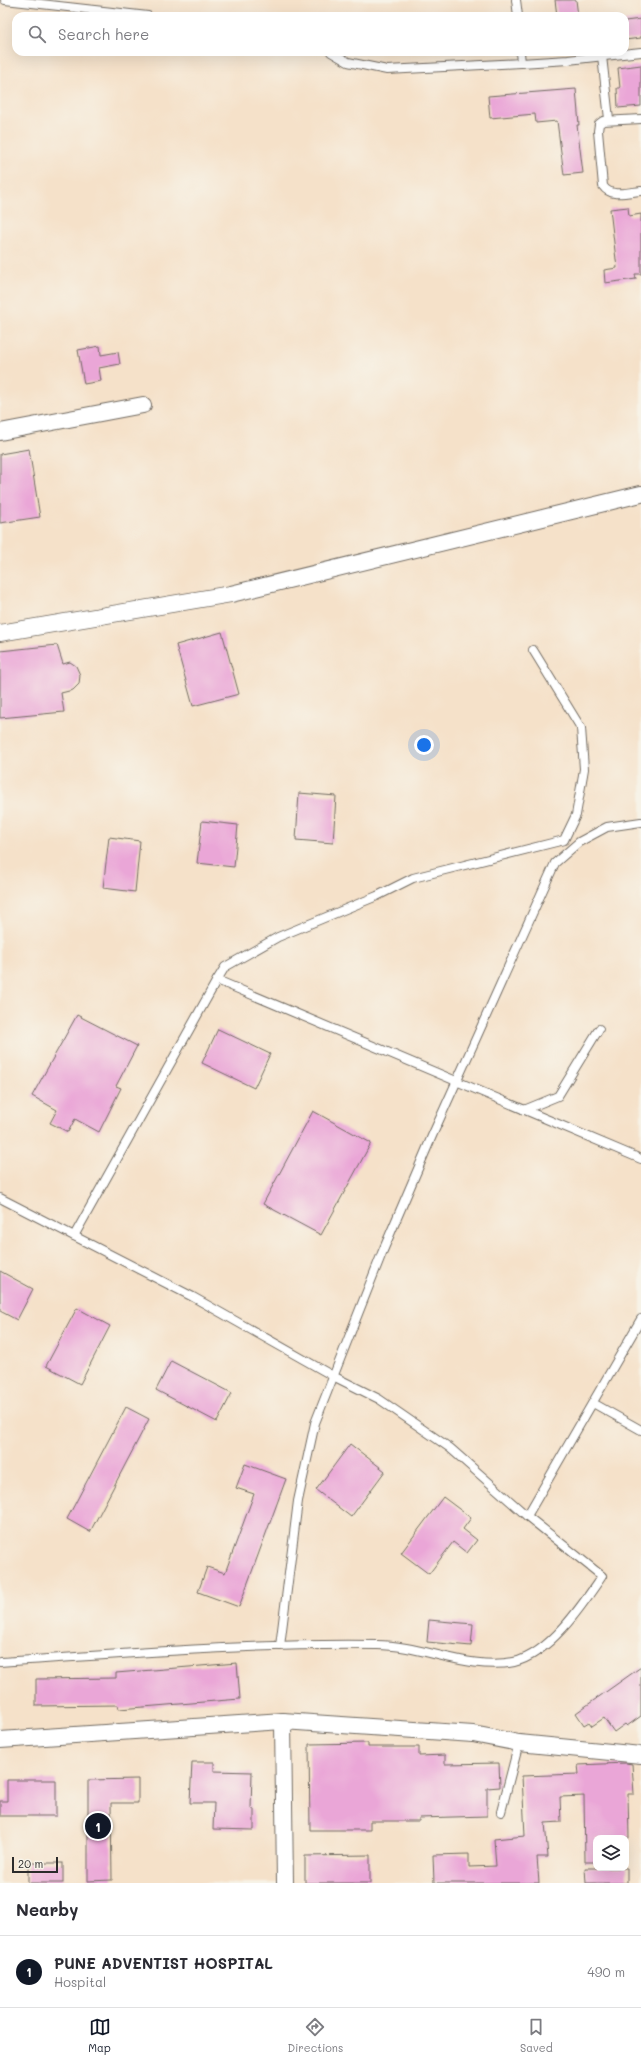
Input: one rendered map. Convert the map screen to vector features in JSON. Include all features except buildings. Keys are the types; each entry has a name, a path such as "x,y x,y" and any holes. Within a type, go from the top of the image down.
{"street":[{"path":"0,432 142,405"},
{"path":"0,632 232,594 641,494"},
{"path":"0,1740 283,1721 473,1734 519,1743 641,1755"},
{"path":"283,1721 285,1883"}],"lane":[{"path":"5,0 112,12"},
{"path":"516,0 518,12"},
{"path":"629,53 641,52"},
{"path":"338,56 348,62 387,70 521,63 602,56 609,119"},
{"path":"520,56 521,63"},
{"path":"641,119 609,119 599,124 598,131 603,186 607,192 613,194 641,191"},
{"path":"74,1236 225,967 278,937 377,896 413,878 564,840 576,815 584,769 581,728 533,650"},
{"path":"280,1646 298,1501 306,1458 315,1423 382,1253 456,1082 555,863 579,842 607,827 641,822"},
{"path":"217,980 641,1159"},
{"path":"524,1110 558,1096 598,1029"},
{"path":"0,1198 193,1298 378,1400 450,1448 528,1516 602,1576 573,1618 540,1649 515,1661 488,1664 380,1645 280,1646 0,1662"},
{"path":"528,1516 641,1319"},
{"path":"593,1403 641,1430"},
{"path":"500,1812 519,1743"}],"place":[{"name":"PUNE ADVENTIST HOSPITAL","path":"98,1826"}]}
